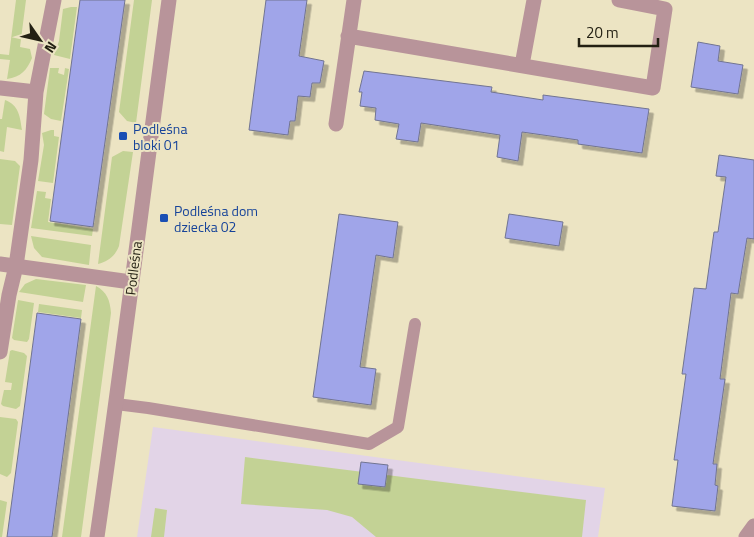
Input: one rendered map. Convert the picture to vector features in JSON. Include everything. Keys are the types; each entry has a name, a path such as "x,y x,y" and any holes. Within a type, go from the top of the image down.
{"street":[{"path":"0,352 9,295 16,266 31,160 36,92 54,0"},
{"name":"Podleśna","path":"96,537 116,404 169,0"},
{"path":"336,124 354,0"},
{"path":"522,65 534,0"},
{"path":"348,36 653,88 665,9 619,0"},
{"path":"0,88 36,92"},
{"path":"0,264 131,282"},
{"path":"746,537 754,526"}],"lane":[{"path":"116,404 369,444 398,427 416,324"}],"shaded area":[{"path":"153,427 605,488 598,537 137,537"}],"green space":[{"path":"16,0 26,0 20,47 30,49 32,58 23,72 16,77 7,79 10,60 0,59 0,54 9,55"},
{"path":"134,0 152,0 136,123 127,121 119,112"},
{"path":"77,7 70,59 54,55 59,41 63,9"},
{"path":"50,68 59,68 58,73 64,75 65,68 69,69 61,121 51,119 44,114"},
{"path":"5,100 16,108 22,130 7,127 4,152 0,151 0,119 2,119"},
{"path":"54,130 54,136 59,137 53,183 38,181 44,145 42,133"},
{"path":"123,151 133,152 119,246 111,258 98,264 112,157"},
{"path":"0,159 15,161 20,166 12,225 0,224"},
{"path":"37,191 46,192 45,198 51,199 48,222 93,229 92,236 31,228"},
{"path":"31,236 91,245 89,265 42,257 34,248"},
{"path":"36,279 86,285 83,302 19,292 25,284"},
{"path":"96,286 107,297 111,313 81,537 62,537"},
{"path":"18,300 34,303 27,342 12,338"},
{"path":"39,304 82,310 81,318 38,312"},
{"path":"10,351 24,353 27,356 20,406 16,409 1,404 4,390 11,390 12,383 5,382"},
{"path":"0,417 16,419 18,422 11,473 7,477 0,474"},
{"path":"245,457 586,500 582,537 376,537 352,517 327,510 241,504"},
{"path":"0,500 7,502 2,537 0,537"},
{"path":"155,508 167,510 164,537 151,537"}],"building":[{"path":"80,0 125,0 93,227 50,221"},
{"path":"266,0 307,0 299,56 324,61 320,83 312,83 310,97 298,96 295,121 290,121 288,135 249,130"},
{"path":"698,42 720,46 718,61 743,65 738,94 691,87"},
{"path":"364,71 492,87 491,92 543,100 543,95 649,109 642,153 578,144 578,140 522,132 518,161 497,157 500,135 421,123 418,142 396,139 399,124 375,120 376,108 360,106 362,92 359,92"},
{"path":"719,155 754,160 754,239 747,238 738,294 731,293 720,379 725,379 713,464 717,464 715,485 718,486 715,511 672,506 678,460 674,460 686,374 682,374 694,288 706,289 714,232 718,232 726,177 716,176"},
{"path":"339,214 398,222 393,258 376,255 360,367 376,369 371,405 313,397"},
{"path":"509,214 563,222 559,246 505,238"},
{"path":"37,313 81,319 52,537 7,537"},
{"path":"361,462 388,465 385,487 358,484"}],"place":[{"name":"Podleśna bloki 01","path":"123,136"},
{"name":"Podleśna dom dziecka 02","path":"164,218"}]}
